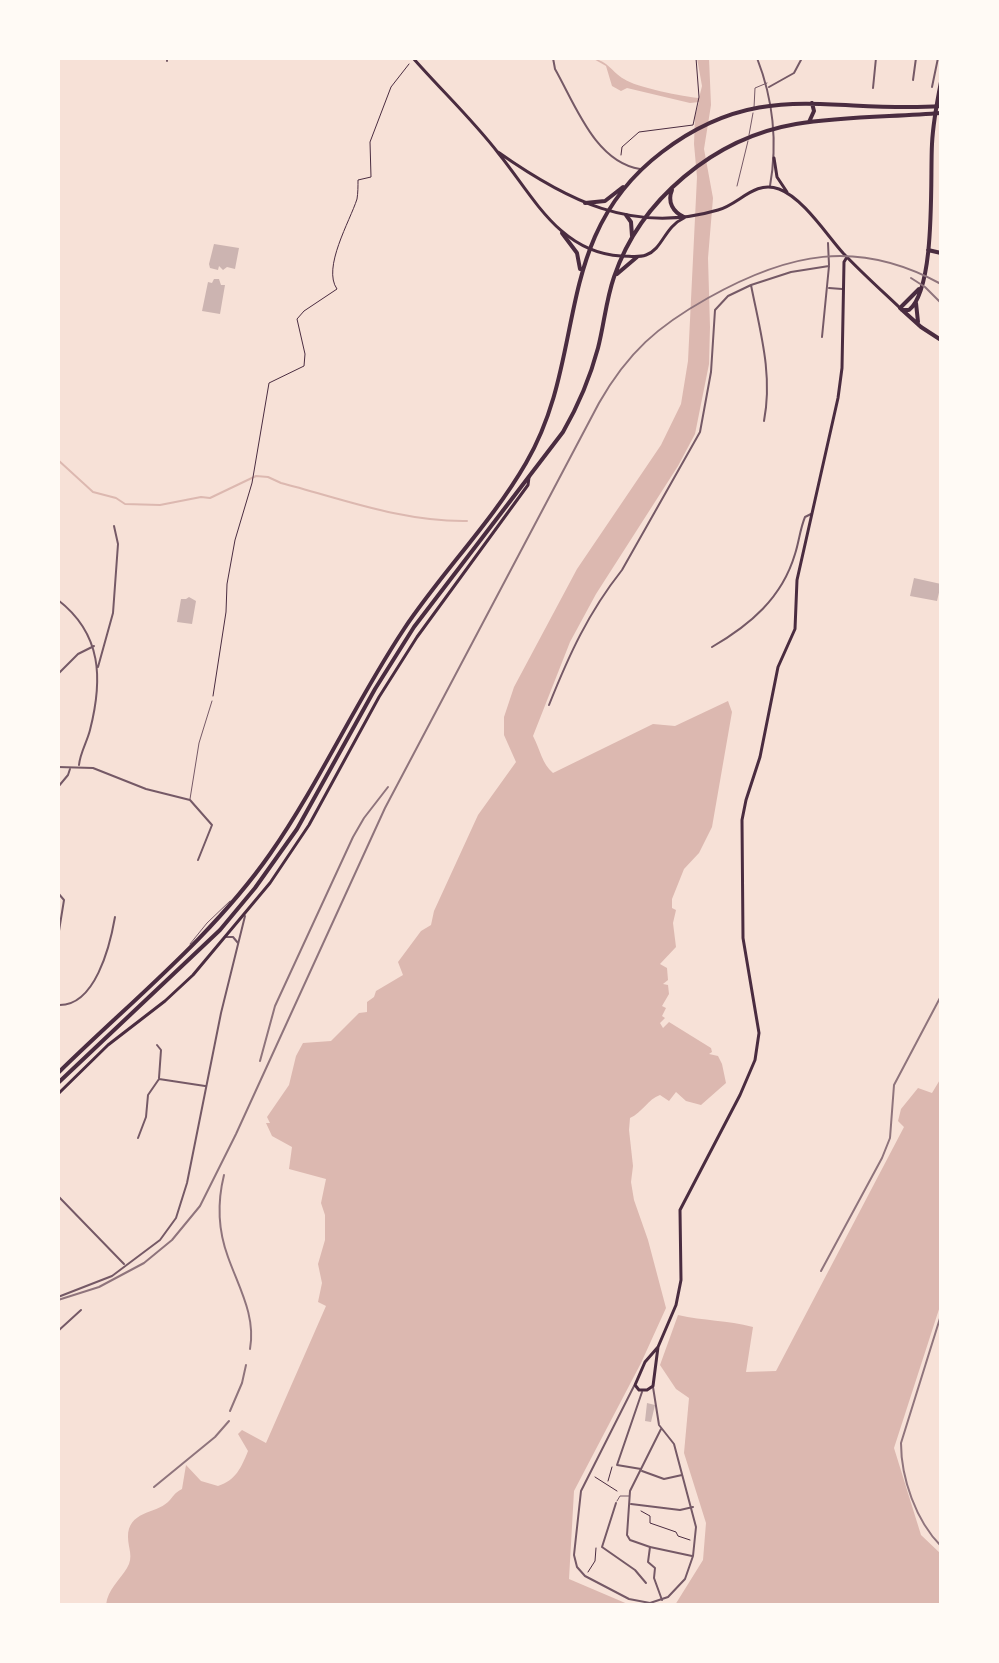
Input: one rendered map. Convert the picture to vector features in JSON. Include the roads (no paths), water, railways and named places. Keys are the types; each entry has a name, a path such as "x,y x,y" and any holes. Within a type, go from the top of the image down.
{"main road":[{"path":"413,58 498,152 562,233 577,253 580,273"},
{"path":"921,327 916,317 916,302 928,250 933,137 941,83"},
{"path":"809,102 814,108 809,122"},
{"path":"58,1073 183,953 235,898 270,854 308,796 406,626 525,465 554,402 580,273 589,249 608,212 641,169 702,126 731,114 776,103 901,108 941,106"},
{"path":"58,1083 220,930 297,829 375,689 414,627 552,448 575,411 598,349 613,280 622,256 645,218 673,187 690,172 745,139 778,127 941,113"},
{"path":"498,152 532,176 585,203 608,212 645,218 686,216 718,210 750,191 770,187 790,195"},
{"path":"774,158 777,177 841,251 921,327 941,340"},
{"path":"585,203 605,201 628,184"},
{"path":"673,187 671,204 676,212 686,216"},
{"path":"626,215 631,222 632,238"},
{"path":"613,280 627,263 655,250 671,225 686,216"},
{"path":"562,233 605,255 637,257"},
{"path":"928,250 941,253"},
{"path":"658,1347 645,1362 635,1385 642,1390 653,1386 658,1347 679,1292 680,1210 755,1060 759,1033 743,938 742,820 760,757 774,679 795,629 797,580 838,398 842,368 844,262 847,257"},
{"path":"901,309 920,287"},
{"path":"901,309 911,308 916,302"},
{"path":"58,1094 108,1045 183,985 245,916 296,846 409,650 528,485 529,477"}],"street":[{"path":"553,58 555,69 589,130 620,162 641,169"},
{"path":"757,58 768,86 773,114 774,158 770,187"},
{"path":"768,86 794,73 802,58"},
{"path":"873,88 876,58"},
{"path":"913,80 916,58"},
{"path":"932,87 938,58"},
{"path":"822,337 828,287 828,246"},
{"path":"549,705 574,642 606,588 622,570 700,432 711,372 715,310 728,296 751,285 791,272 829,266"},
{"path":"751,285 759,314 768,380 764,421"},
{"path":"828,287 843,289"},
{"path":"712,647 743,629 763,610 781,586 795,556 805,517 811,514"},
{"path":"97,668 113,613 118,544 114,526"},
{"path":"58,600 73,613 94,646 97,668 96,705 79,767"},
{"path":"58,674 78,654 94,646"},
{"path":"58,767 93,768 146,789 190,800 212,825 198,860"},
{"path":"58,787 66,779 70,767"},
{"path":"58,823 58,829"},
{"path":"58,893 64,900 58,937"},
{"path":"58,1297 93,1285 126,1266 171,1229 187,1183 221,1013 245,916"},
{"path":"58,1005 73,1003 96,978 115,917"},
{"path":"226,937 233,937 239,944"},
{"path":"138,1138 146,1117 148,1095 159,1079 161,1050 157,1045"},
{"path":"159,1079 206,1086"},
{"path":"58,1196 126,1266"},
{"path":"58,1331 81,1310"},
{"path":"635,1385 579,1497 574,1555 577,1567 585,1576 634,1601 662,1600 679,1588 690,1570 695,1542 693,1507 674,1444 661,1429 653,1386"},
{"path":"642,1390 617,1465 664,1479 683,1475"},
{"path":"661,1429 629,1496 628,1538 650,1547 693,1556"},
{"path":"616,1503 602,1547 635,1570 646,1583"},
{"path":"630,1503 680,1510 693,1507"},
{"path":"650,1547 648,1562 655,1568 654,1578 662,1600"}],"lane":[{"path":"737,186 755,103 755,88 768,86"},
{"path":"190,800 199,743 212,701"},
{"path":"616,1503 624,1495 629,1496"}],"waterway":[{"path":"58,460 93,492 116,498 125,504 160,505 210,498 256,476 396,514 467,521"}],"railway":[{"path":"58,1300 99,1287 144,1263 172,1240 200,1206 385,808 599,403 633,355 659,330 708,298 766,270 795,262 851,256 880,260 941,284"},
{"path":"911,278 941,303"},
{"path":"260,1061 275,1006 353,837 388,787"},
{"path":"821,1271 882,1158 890,1138 894,1085 941,996"},
{"path":"224,1175 220,1227 249,1314 250,1349"},
{"path":"941,1315 901,1443 907,1484 917,1512 941,1546"},
{"path":"230,1411 246,1365"},
{"path":"154,1487 215,1437 229,1421"}]}
